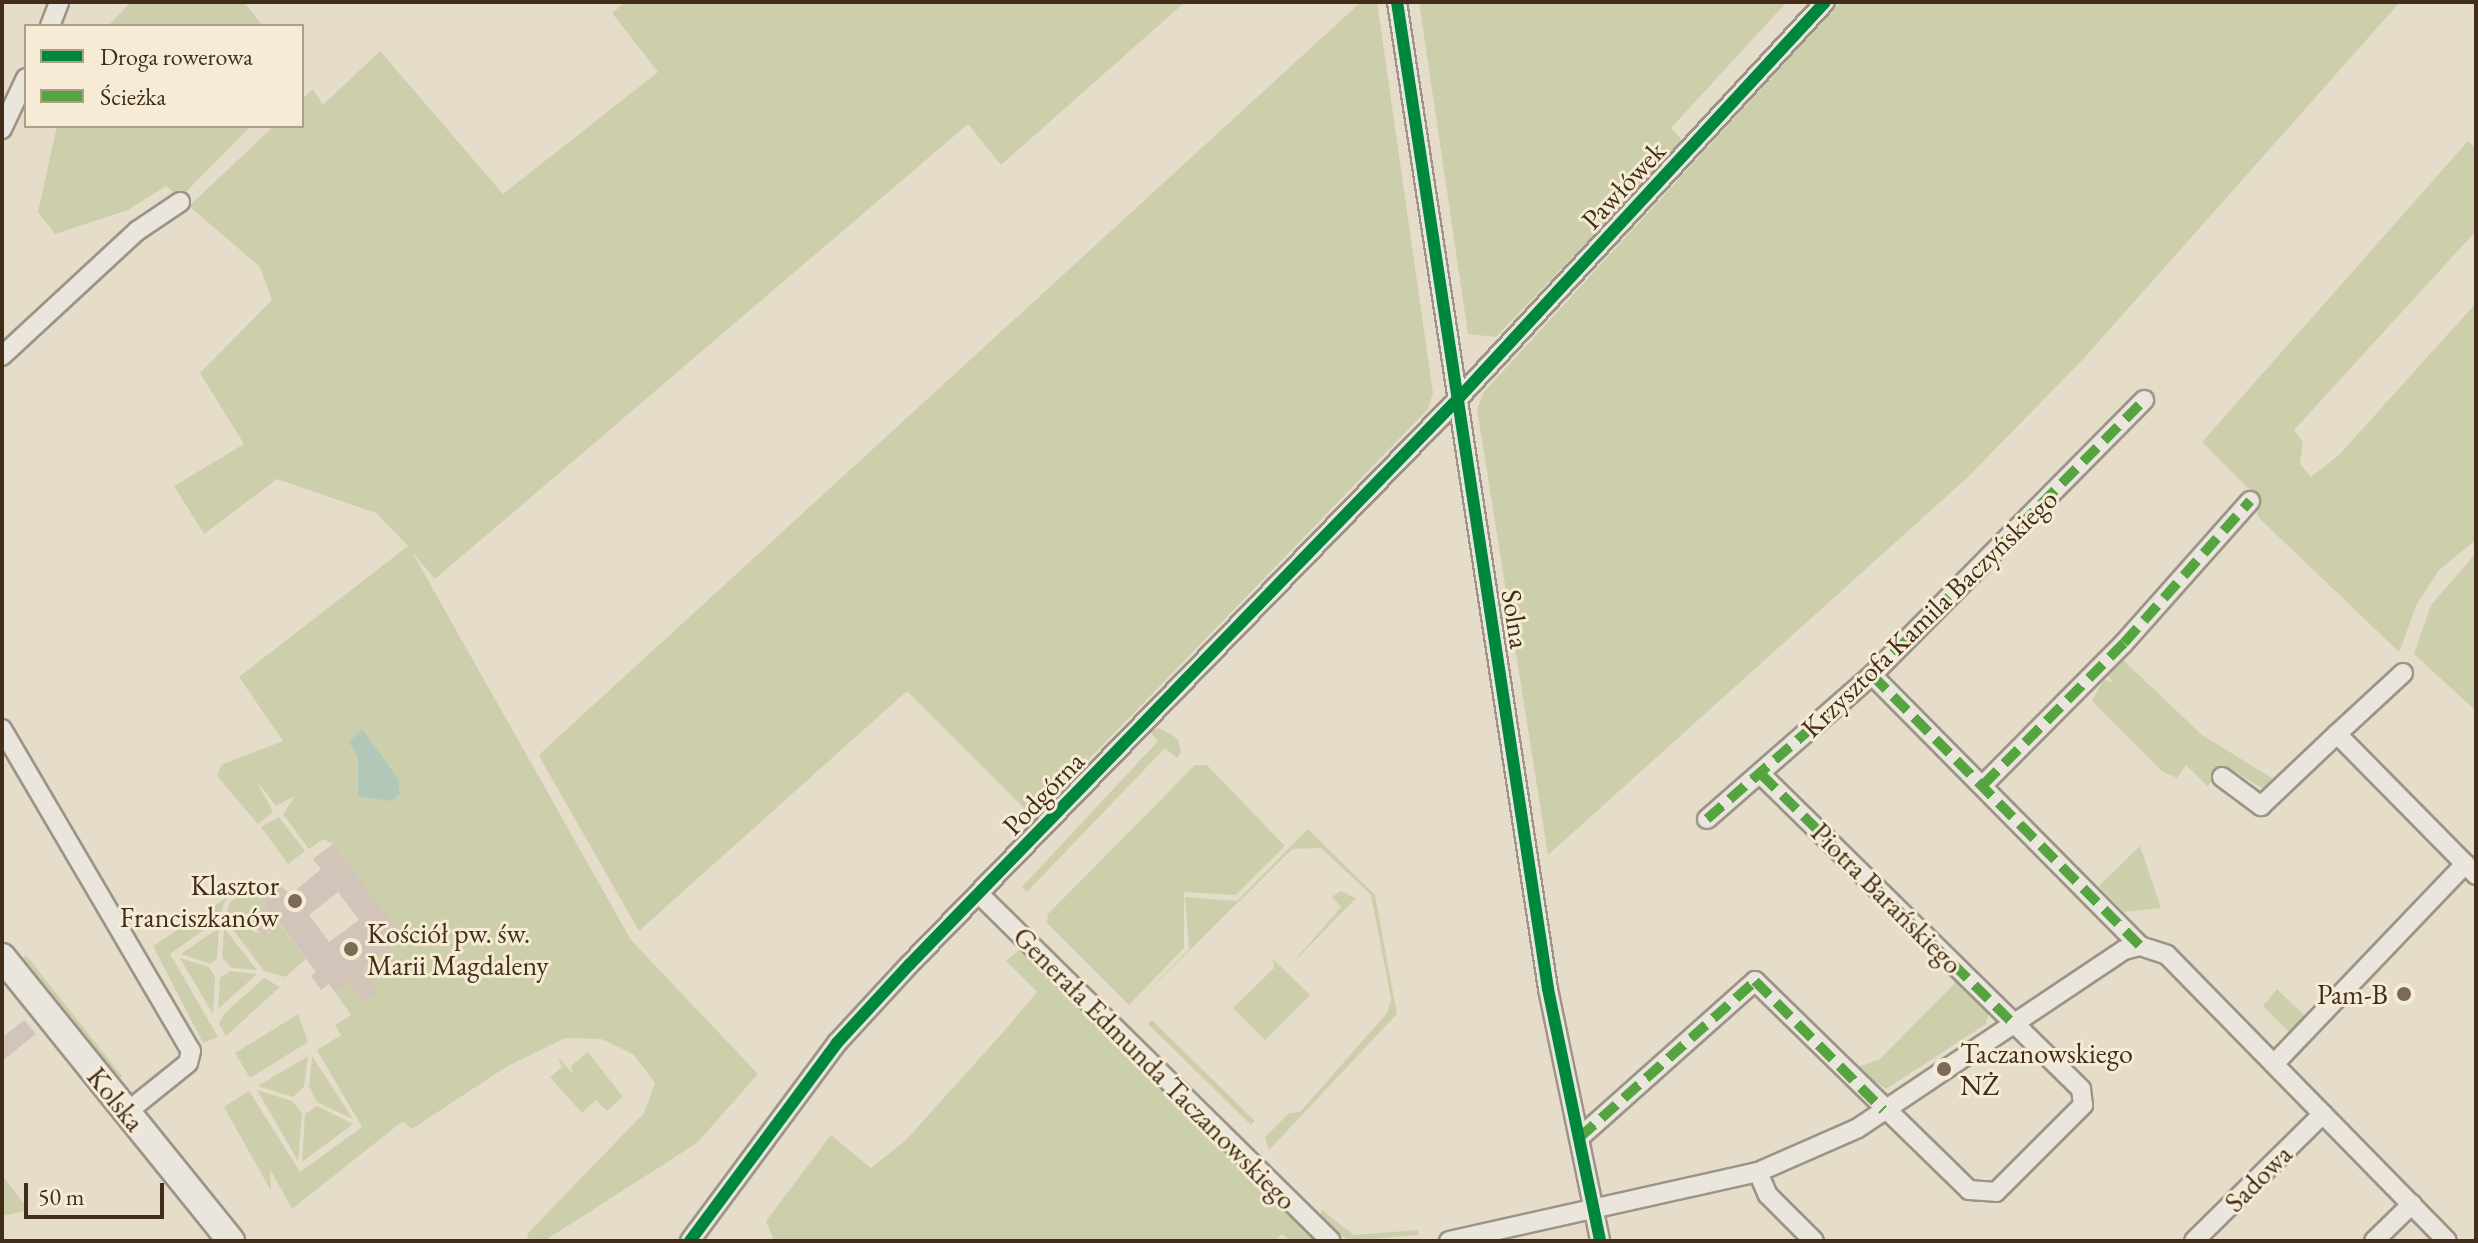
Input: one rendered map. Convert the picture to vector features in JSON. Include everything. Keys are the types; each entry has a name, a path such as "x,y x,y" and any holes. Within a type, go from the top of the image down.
{"street":[{"path":"51,24 59,2"},
{"name":"Solna","path":"1397,2 1548,989 1600,1241"},
{"name":"Pawłówek","path":"1457,400 1825,2"},
{"path":"2,129 24,82"},
{"path":"2,356 137,231 180,202"},
{"name":"Podgórna","path":"690,1241 837,1043 1457,400"},
{"name":"Krzysztofa Kamila Baczyńskiego","path":"1707,819 1872,675 2144,400"},
{"path":"1983,785 2124,643 2250,501"},
{"path":"2222,777 2261,806 2403,673"},
{"path":"1872,675 2140,946 2167,955 2447,1241"},
{"path":"2,729 191,1051 188,1063 127,1112"},
{"path":"2274,1064 2470,870 2337,734"},
{"name":"Piotra Barańskiego","path":"1761,774 2081,1089 2083,1105 1996,1192 1969,1190 1883,1110"},
{"name":"Generała Edmunda Taczanowskiego","path":"979,894 1331,1241"},
{"path":"1449,1241 1596,1213 1758,1172 1883,1110 2124,950 2140,946"},
{"name":"Kolska","path":"2,957 231,1241"},
{"path":"1579,1138 1755,981 1883,1110"},
{"name":"Sadowa","path":"2194,1241 2323,1114"},
{"path":"1758,1172 1768,1195 1814,1241"},
{"path":"2374,1241 2412,1204"}],"shaded area":[{"path":"131,2 244,2 261,24 110,24"},
{"path":"626,2 1185,2 1001,165 968,124 435,579 412,552 631,940 758,1074 697,1143 544,1241 527,1241 528,1233 644,1113 655,1083 633,1054 601,1039 565,1038 506,1067 412,1129 403,1121 292,1209 270,1169 271,1191 224,1107 249,1091 300,1172 362,1127 317,1050 341,1035 335,1025 351,1015 335,992 348,982 364,1002 377,992 362,971 400,934 333,844 323,839 309,849 283,814 295,796 276,806 256,780 273,812 258,824 217,776 221,765 283,741 239,677 408,546 376,513 277,479 204,534 174,486 244,444 200,373 272,300 260,267 189,206 272,128 304,128 304,97 313,89 323,105 380,51 503,194 658,72 612,13"},
{"path":"1361,2 1377,2 1433,393 1428,409 1033,817 907,691 639,931 539,756"},
{"path":"1419,2 1787,2 1671,128 1683,141 1496,337 1468,334"},
{"path":"1841,2 2400,2 2086,356 1969,476 1548,855 1477,409 1483,393"},
{"path":"57,128 249,128 180,198 166,186 128,210 55,234 38,212"},
{"path":"2468,141 2476,149 2476,231 2294,430 2303,442 2300,464 2311,477 2339,455 2476,303 2476,540 2439,570 2417,604 2399,652 2258,517 2254,494 2202,442"},
{"path":"2476,553 2476,711 2414,654 2431,605"},
{"path":"2122,659 2202,735 2280,783 2263,789 2228,767 2207,786 2186,765 2177,778 2162,771 2092,701 2104,679 2113,683 2108,675"},
{"path":"1160,728 1178,739 1181,753 1177,758 1165,748 1027,892 1022,887 1158,741 1148,730"},
{"path":"362,729 398,779 400,794 391,801 358,796 358,758 349,742"},
{"path":"1195,765 1207,765 1285,846 1236,895 1184,892 1184,948 1129,1005 1047,923 1048,914"},
{"path":"279,817 305,851 288,864 261,827"},
{"path":"1308,829 1375,895 1397,1014 1269,1150 1265,1137 1289,1113 1300,1112 1387,1013 1391,999 1371,895 1321,848 1292,849 1133,1006 1189,949 1185,897 1237,901"},
{"path":"2140,846 2161,908 2124,912 2099,886"},
{"path":"252,886 271,911 250,917 253,932 269,933 276,919 306,959 285,977 264,971 225,919 230,902"},
{"path":"1341,891 1356,898 1288,968 1341,907 1332,897"},
{"path":"226,898 219,919 170,954 218,1037 203,1043 153,946"},
{"path":"219,928 217,959 210,964 181,954"},
{"path":"224,928 257,970 232,968 222,958"},
{"path":"1022,947 1321,1241 1290,1241 1282,1234 1275,1241 774,1241 766,1221 831,1135 871,1168 905,1141 1005,1030 1037,992 1006,961"},
{"path":"26,955 122,1076 119,1079 23,958"},
{"path":"180,958 209,967 215,977 213,1014"},
{"path":"1273,959 1310,995 1265,1040 1233,1008 1274,968"},
{"path":"230,971 257,974 218,1009 220,978"},
{"path":"264,978 280,987 226,1036 219,1024 224,1014"},
{"path":"1960,978 1990,1008 1986,1024 1886,1089 1855,1068 1880,1059"},
{"path":"2277,989 2307,1018 2291,1034 2263,1006"},
{"path":"298,1014 308,1042 250,1078 235,1053"},
{"path":"1152,1020 1255,1121 1251,1125 1148,1024"},
{"path":"588,1052 623,1097 607,1111 596,1100 582,1113 550,1077 562,1067 558,1057 573,1074 571,1066"},
{"path":"308,1056 304,1087 293,1097 258,1086"},
{"path":"312,1056 353,1119 317,1102 309,1087"},
{"path":"257,1090 292,1101 302,1113 298,1161"},
{"path":"317,1106 353,1124 302,1162 305,1114"},
{"path":"2,1175 29,1210 2,1216"},
{"path":"1322,1210 1354,1235 1418,1230 1418,1235 1349,1241 1318,1218"}],"building":[{"path":"333,844 401,934 362,971 378,992 363,1002 348,982 335,992 329,984 321,990 311,976 316,972 279,922 264,936 249,923 268,907 260,896 279,883 290,895 321,869 313,859","holes":["338,892 359,920 329,942 309,915"]},
{"path":"24,1020 36,1034 2,1061 2,1038"}],"marked path":[{"path":"1707,819 1872,675 2144,400"},
{"path":"1983,785 2124,643 2250,501"},
{"path":"1872,675 2140,946"},
{"path":"1761,774 2013,1023"},
{"path":"1579,1138 1755,981 1883,1110"}],"cycle path":[{"path":"1397,2 1548,989 1600,1241"},
{"path":"690,1241 837,1043 1457,400 1825,2"}],"place":[{"name":"Klasztor Franciszkanów","path":"295,901"},
{"name":"Kościół pw. św. Marii Magdaleny","path":"351,949"},
{"name":"Pam-B","path":"2404,994"},
{"name":"Taczanowskiego NŻ","path":"1944,1069"}]}
